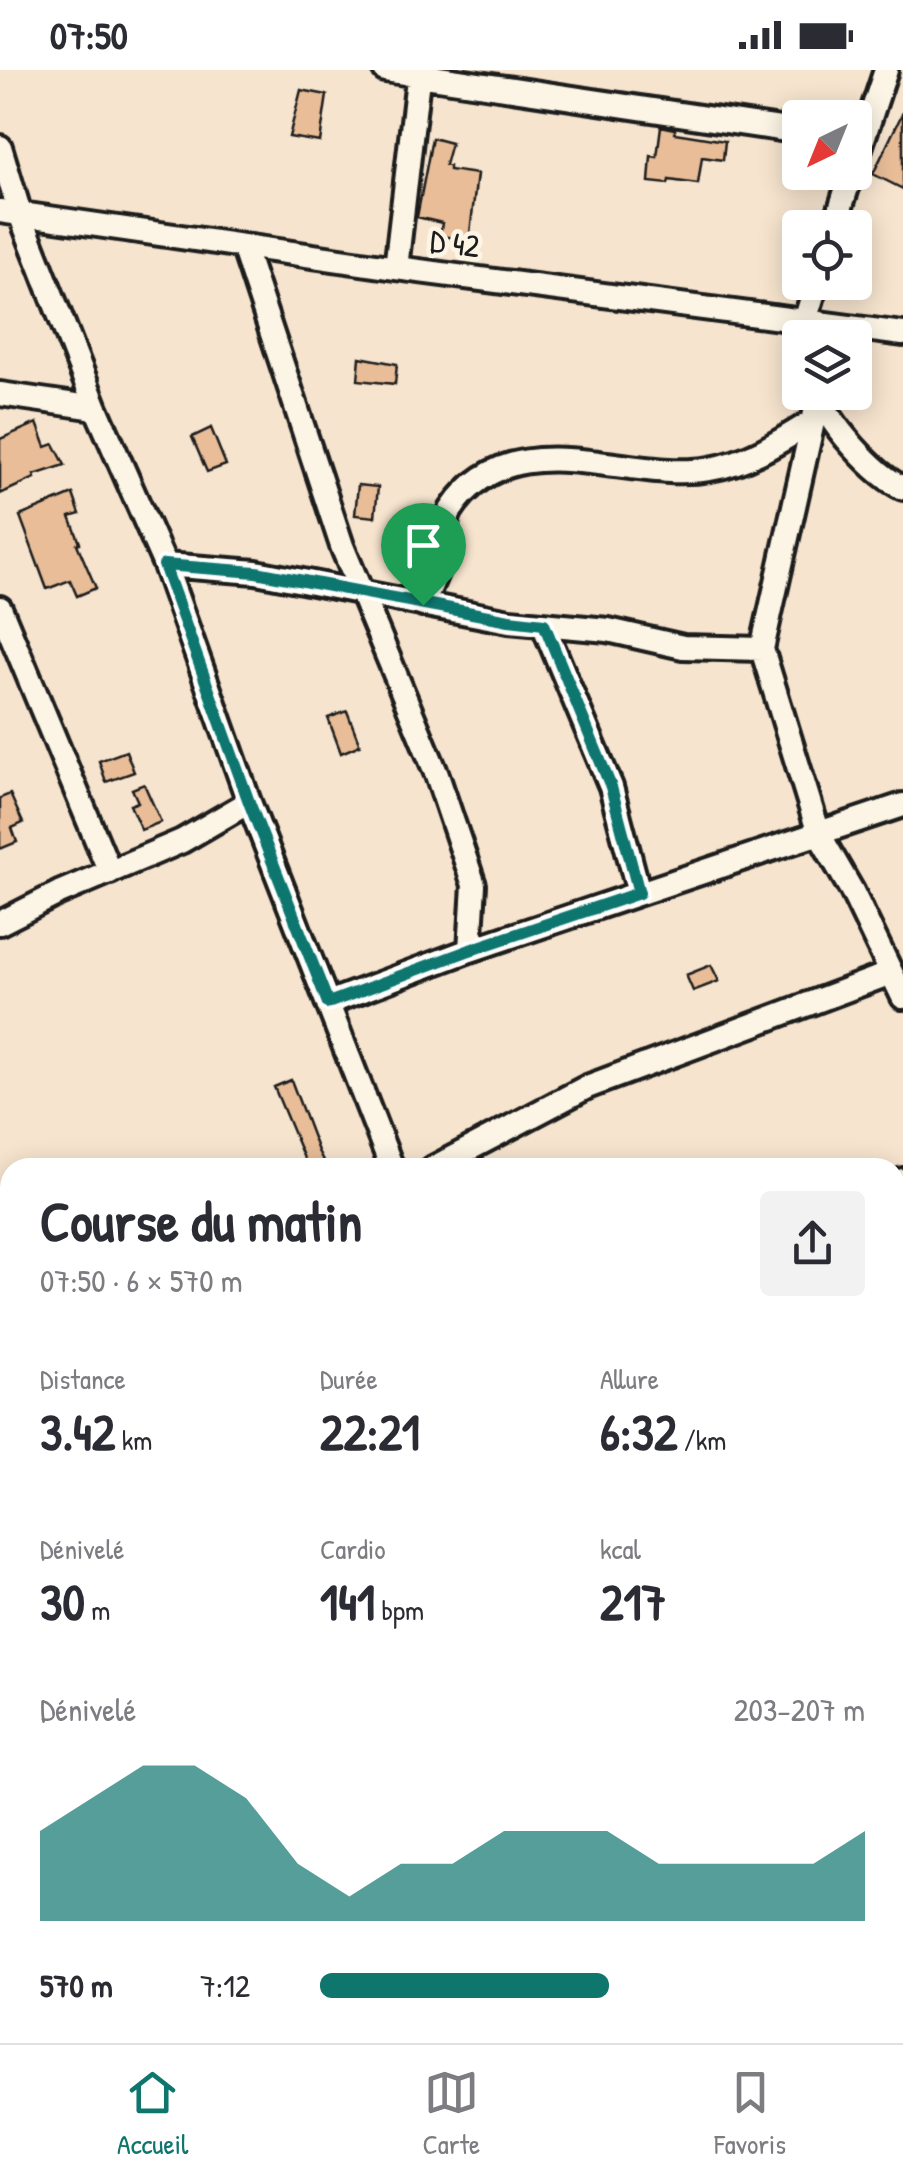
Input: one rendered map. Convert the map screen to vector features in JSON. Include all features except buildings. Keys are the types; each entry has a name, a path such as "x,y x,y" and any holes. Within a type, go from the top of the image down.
{"street":[{"path":"385,70 782,129"},
{"path":"872,108 886,70"},
{"path":"396,268 418,72"},
{"path":"0,147 10,213 164,565 249,802 388,1158"},
{"name":"D 42","path":"10,213 782,325"},
{"path":"243,246 336,528 437,775 474,885 470,950"},
{"name":"D 42","path":"872,332 903,334"},
{"path":"0,394 96,408"},
{"path":"815,410 762,648 819,834 903,997"},
{"path":"825,410 888,480 903,488"},
{"path":"423,605 442,555 448,515 467,488 509,465 568,458 707,470 743,460 813,421"},
{"path":"164,565 256,572 423,605 608,630 683,646 762,648"},
{"path":"0,608 110,872"},
{"path":"544,624 611,787 639,893"},
{"path":"0,922 182,841 249,802"},
{"path":"328,1003 470,950 903,805"},
{"path":"451,1158 587,1087 890,973"}],"route":[{"path":"164,565 256,572 423,605 544,624 611,787 639,893 328,1003 249,802 164,565"}]}
